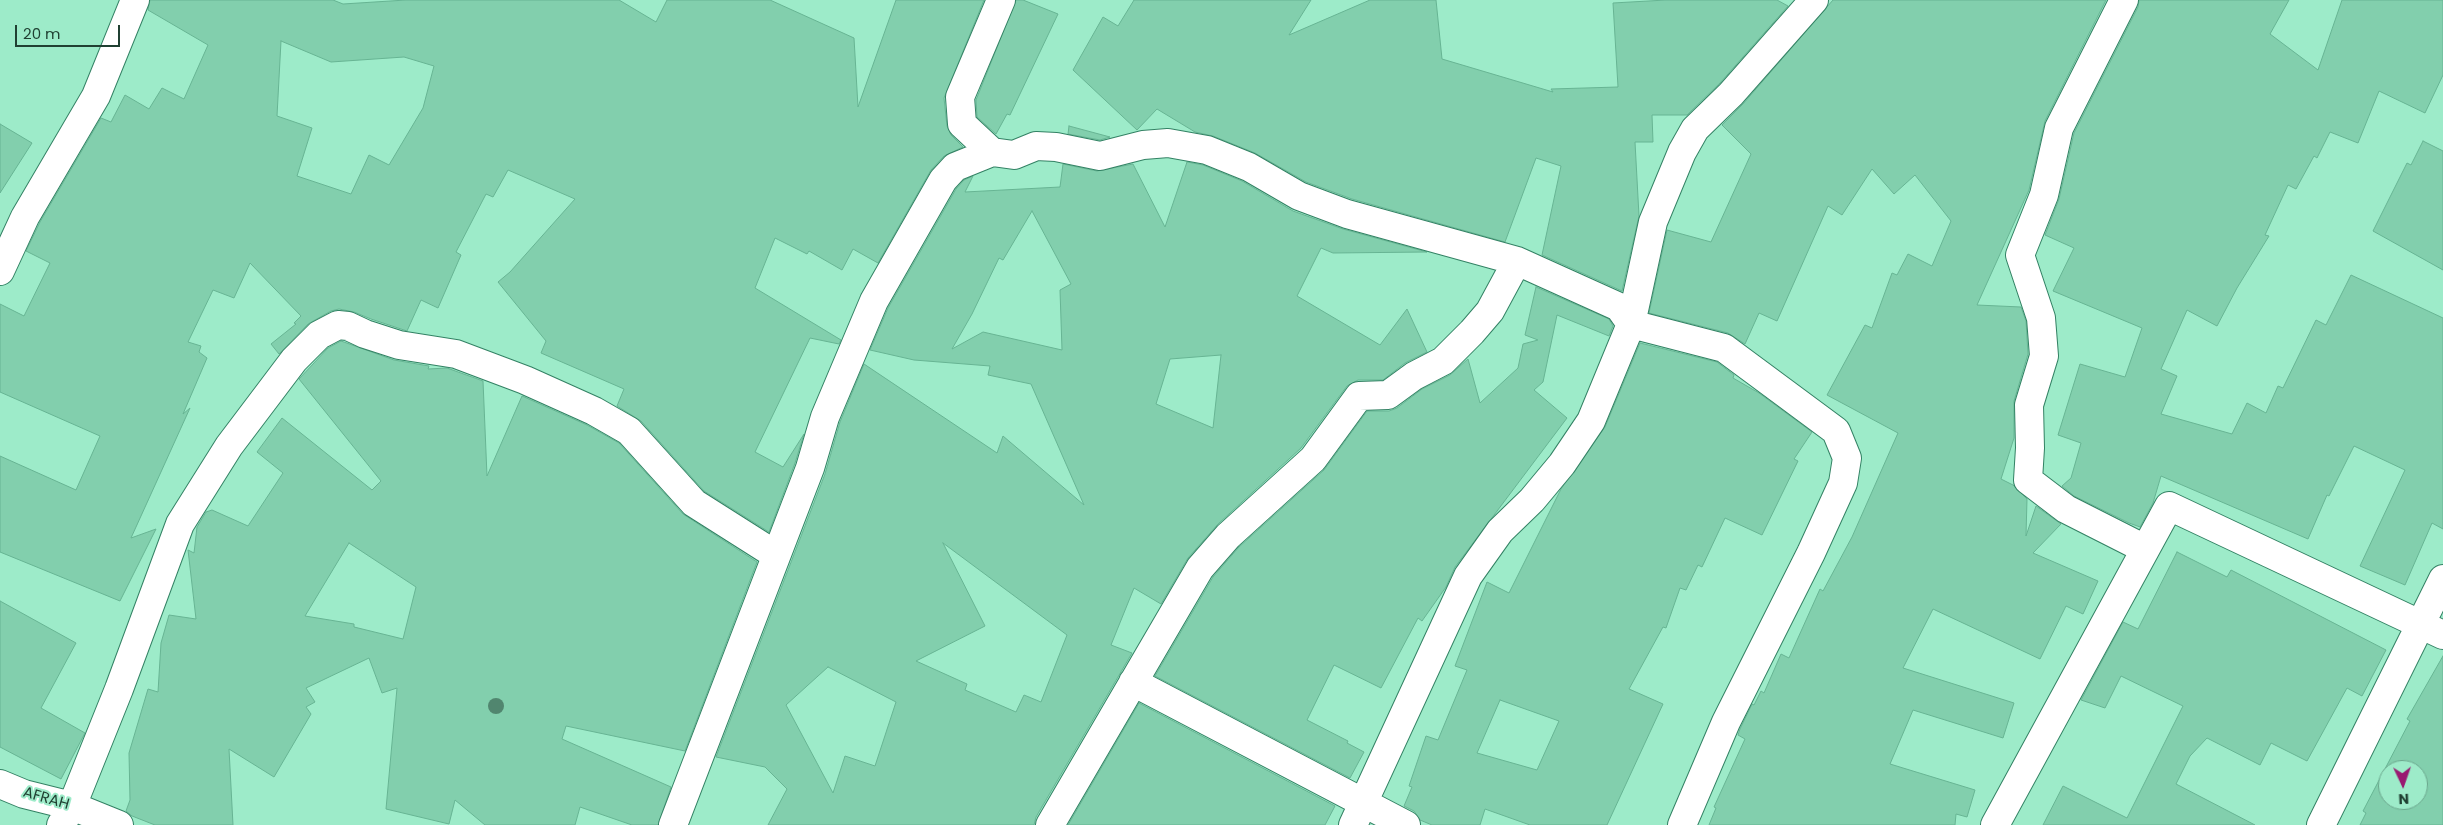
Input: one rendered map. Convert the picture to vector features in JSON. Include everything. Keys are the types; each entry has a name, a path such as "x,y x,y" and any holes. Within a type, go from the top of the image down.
{"street":[{"path":"0,271 26,217 96,96 134,0"},
{"path":"992,152 962,124 960,97 1001,0"},
{"path":"1358,814 1468,576 1500,532 1532,500 1562,464 1592,421 1632,324 1653,222 1686,144 1695,129 1731,94 1814,0"},
{"path":"2124,0 2059,128 2044,195 2020,255 2041,318 2044,356 2029,405 2030,448 2028,480 2066,509 2144,549"},
{"path":"673,825 810,468 825,417 874,301 943,180 955,167 992,152 1014,155 1036,146 1056,147 1100,156 1143,145 1168,143 1207,150 1249,167 1300,196 1347,214 1517,261 1620,307 1632,324 1724,348 1836,430 1847,458 1843,483 1811,553 1726,722 1682,825"},
{"path":"1050,825 1200,568 1228,536 1313,459 1359,396 1388,394 1414,376 1443,361 1490,311 1517,261"},
{"path":"66,815 119,690 180,524 229,446 294,360 319,335 338,326 348,326 364,334 399,345 456,354 525,380 594,410 629,431 694,503 776,555"},
{"path":"1995,825 2169,506 2431,630"},
{"path":"2321,825 2431,630 2443,579"},
{"path":"1133,682 1358,814 1406,825"},
{"name":"AFRAH","path":"0,784 66,815 119,825"}],"building":[{"path":"150,0 333,0 343,4 406,0 619,0 656,22 667,0 770,0 854,38 858,107 896,0 984,0 944,98 947,126 951,135 963,147 944,156 931,170 878,263 853,249 842,270 809,251 807,254 775,238 755,288 841,340 839,344 810,338 755,452 783,467 804,434 769,532 704,491 641,421 617,406 624,389 541,353 546,341 498,282 510,272 575,199 508,170 493,197 486,194 456,252 461,255 438,308 421,300 407,331 354,312 339,309 331,311 308,324 279,354 271,344 296,324 294,323 301,316 250,263 234,298 213,290 188,342 201,346 199,352 207,358 183,414 190,408 131,538 156,529 120,601 0,552 0,456 76,490 100,436 0,392 0,304 24,316 50,263 26,251 40,222 101,118 111,122 125,95 149,109 162,88 184,99 208,45 148,10","holes":["281,41 331,62 404,57 434,66 423,108 389,165 369,155 351,194 297,176 312,128 277,116"]},
{"path":"1016,0 1023,0 1058,14 1010,115 1007,114 996,134 977,117 976,100"},
{"path":"1134,0 1311,0 1289,35 1370,0 1436,0 1442,59 1553,92 1551,89 1618,87 1613,3 1666,0 1777,0 1788,6 1720,83 1687,115 1652,115 1653,142 1635,142 1639,216 1622,291 1542,255 1561,166 1536,158 1505,242 1352,199 1306,182 1255,153 1213,136 1195,132 1157,109 1137,130 1073,70 1103,17 1118,26"},
{"path":"1833,0 2106,0 2045,121 2029,190 1977,305 2021,307 2026,321 2028,354 2014,401 2014,438 2001,479 2013,485 2027,499 2026,536 2036,506 2061,524 2033,553 2098,581 2083,614 2066,606 2040,659 1933,609 1903,668 2014,703 2003,738 1913,710 1890,764 1975,790 1967,817 1956,814 1955,825 1709,825 1716,808 1714,807 1745,739 1738,735 1752,704 1754,705 1761,691 1764,693 1781,654 1789,658 1820,589 1823,591 1852,537 1898,433 1827,395 1865,325 1872,328 1892,273 1897,275 1908,254 1932,266 1951,221 1915,175 1894,194 1872,169 1842,215 1828,206 1777,321 1759,313 1745,344 1728,333 1649,313 1667,230 1711,242 1751,154 1722,125 1743,104"},
{"path":"2139,0 2289,0 2270,34 2318,70 2342,0 2443,0 2443,75 2425,113 2379,91 2358,143 2330,132 2317,158 2314,156 2296,189 2288,185 2265,235 2269,236 2237,288 2217,326 2187,310 2161,369 2177,376 2161,414 2232,434 2247,403 2266,413 2278,386 2283,388 2316,320 2326,325 2351,275 2443,318 2443,529 2432,523 2405,585 2360,566 2405,470 2354,446 2329,496 2327,495 2308,539 2161,476 2153,503 2140,527 2074,496 2062,486 2071,478 2081,443 2058,435 2080,364 2125,377 2142,328 2053,291 2074,248 2045,235 2059,199 2074,133 2138,7"},
{"path":"0,124 32,143 0,193"},
{"path":"1069,126 1110,137 1100,140 1068,134"},
{"path":"2423,141 2443,151 2443,270 2373,231 2407,163 2411,165"},
{"path":"1187,162 1203,165 1242,181 1293,211 1343,229 1427,252 1333,253 1321,248 1297,296 1380,345 1407,309 1427,352 1405,363 1383,380 1358,380 1347,386 1301,448 1218,524 1188,558 1161,604 1134,588 1111,645 1132,653 1036,817 1034,825 768,825 787,789 765,767 716,757 825,474 840,422 864,364 997,453 1003,436 1084,505 1031,384 988,375 990,366 914,360 870,350 888,308 956,189 964,180 973,176 965,192 1060,187 1063,164 1097,171 1133,164 1165,227","holes":["1032,211 1071,284 1060,290 1062,350 983,332 952,349 972,314 999,258 1003,260","1221,355 1213,428 1156,404 1170,359","943,543 1067,635 1041,702 1024,695 1016,712 965,690 967,684 916,661 985,626","828,667 896,702 875,766 845,756 833,793 786,705"]},
{"path":"1536,287 1609,319 1613,326 1609,336 1557,315 1543,382 1534,390 1567,418 1455,567 1446,587 1422,621 1418,618 1381,688 1334,665 1307,720 1348,741 1347,743 1364,752 1350,778 1155,676 1213,577 1239,547 1324,470 1367,411 1389,411 1397,408 1422,389 1450,375 1468,359 1480,403 1518,368 1523,344 1538,340 1525,335"},
{"path":"341,341 394,360 429,366 428,369 447,368 483,381 487,476 522,396 587,425 619,443 683,514 757,562 685,751 566,726 562,739 671,787 658,825 632,825 580,807 575,825 485,825 455,800 449,824 386,809 397,688 382,693 369,658 306,688 315,702 306,707 311,714 274,777 229,749 233,825 155,825 132,816 126,811 130,800 129,753 148,689 158,692 161,643 169,615 196,619 188,550 194,553 197,527 206,512 212,510 248,526 283,473 257,452 282,418 372,490 381,481 299,379 328,348","holes":["349,543 416,587 403,639 354,627 354,624 305,616"]},
{"path":"1640,343 1717,362 1734,375 1733,378 1759,393 1812,432 1794,459 1798,461 1762,535 1725,518 1702,567 1698,565 1686,590 1680,588 1666,628 1663,627 1629,689 1663,704 1607,825 1530,825 1485,809 1480,825 1432,825 1420,820 1414,811 1404,806 1412,787 1409,786 1426,736 1438,740 1467,670 1455,666 1487,582 1509,593 1561,489 1605,427","holes":["1500,700 1559,721 1537,770 1477,753"]},
{"path":"2177,552 2227,577 2231,570 2386,650 2362,696 2347,688 2307,761 2271,743 2260,765 2207,738 2190,756 2176,784 2255,825 2043,825 2063,786 2127,818 2183,706 2121,676 2105,708 2081,700 2123,622 2138,629"},
{"path":"0,601 76,643 41,708 85,733 61,779 0,747"},
{"path":"2443,656 2443,825 2360,825 2366,813 2363,811 2378,782 2378,810 2428,810 2428,760 2390,760 2410,721 2407,719"},
{"path":"1139,703 1335,806 1325,825 1068,825"}]}
